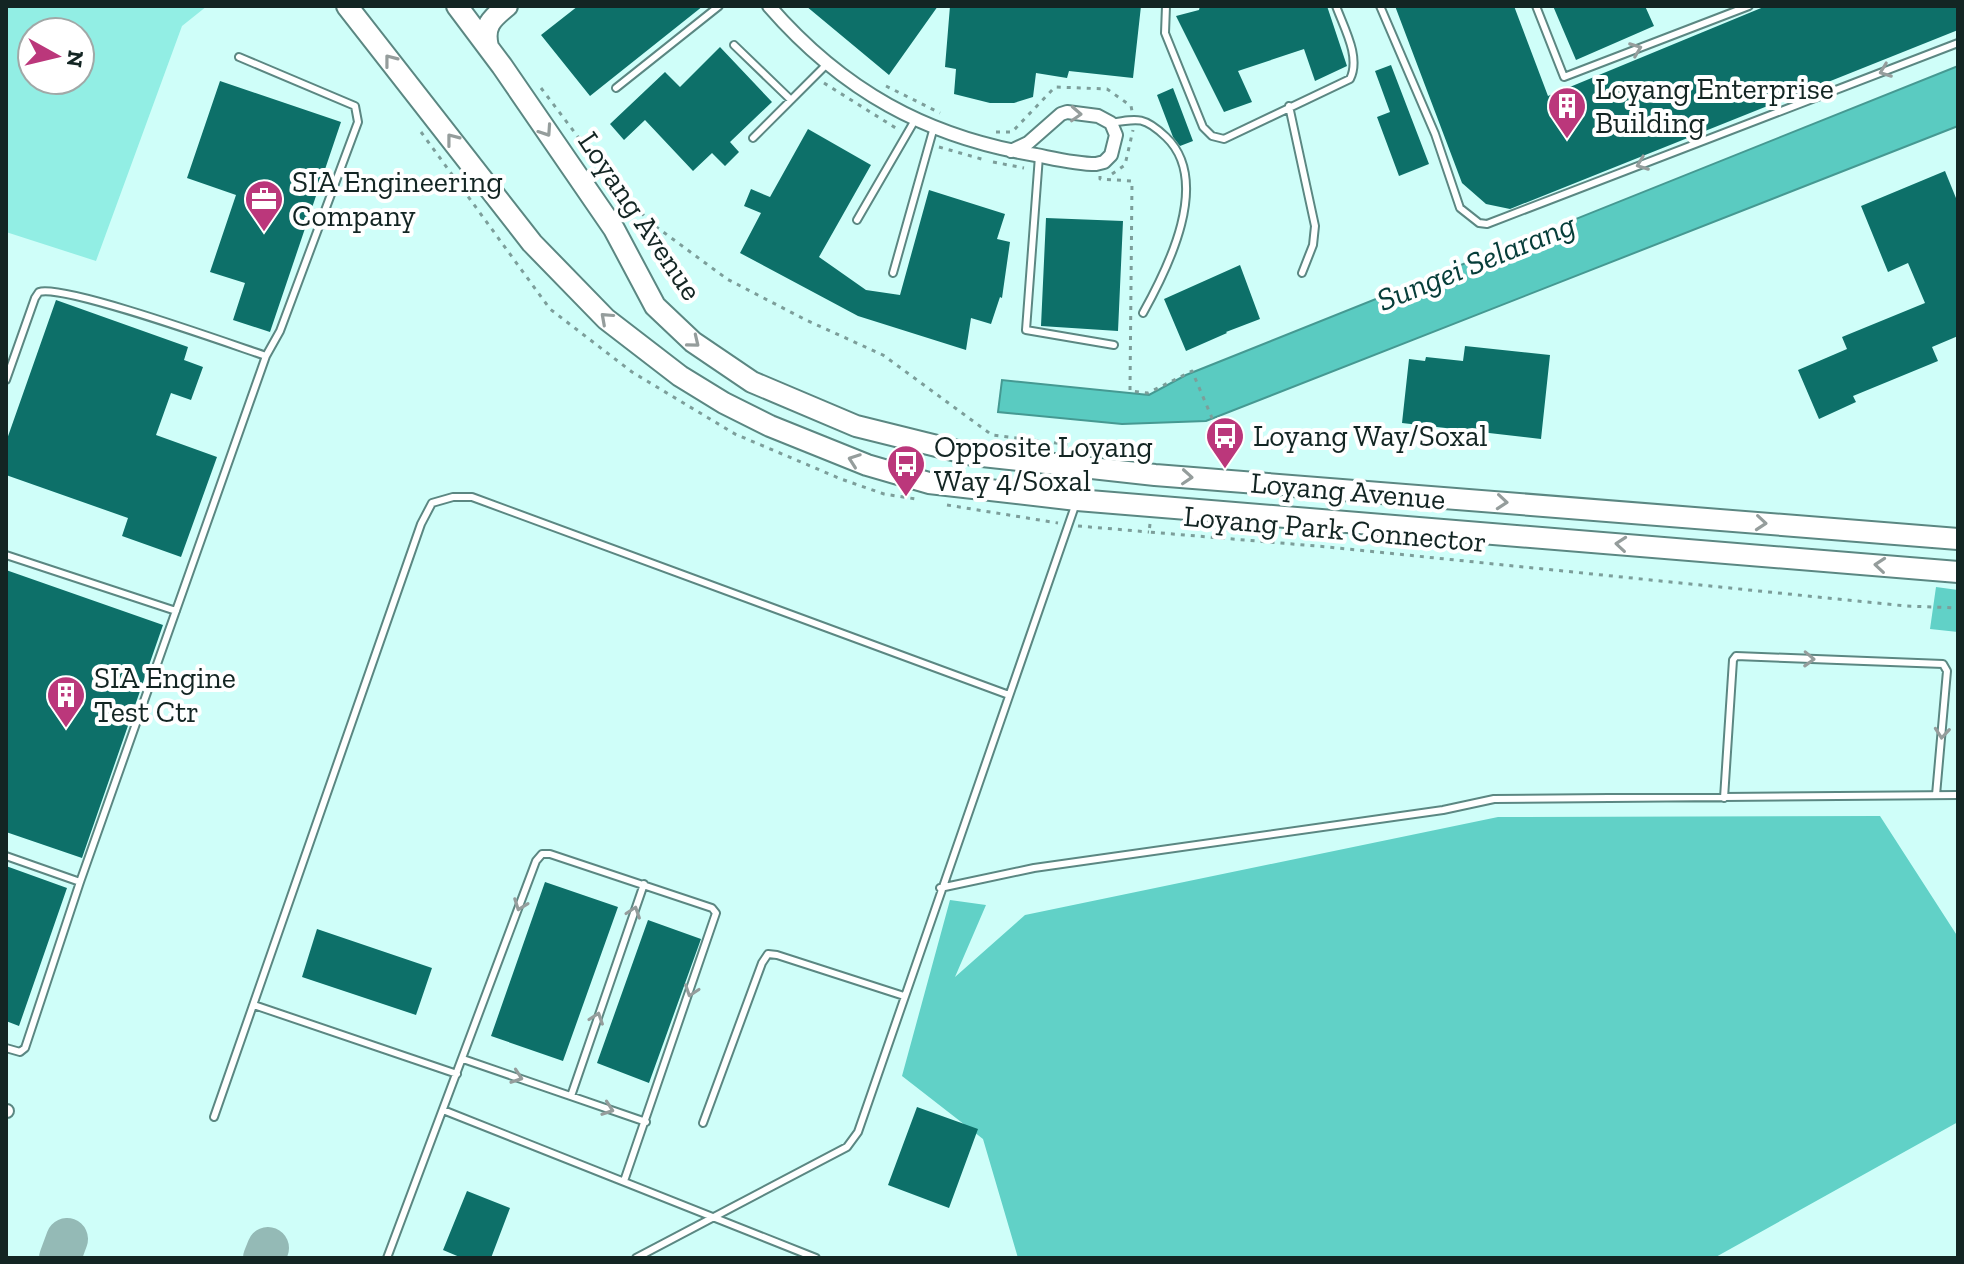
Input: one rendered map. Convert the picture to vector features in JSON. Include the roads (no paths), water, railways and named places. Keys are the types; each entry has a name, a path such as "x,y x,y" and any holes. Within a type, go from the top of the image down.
{"main road":[{"name":"Loyang Avenue","path":"347,6 532,243 606,319 680,376 770,426 867,465 929,483 1077,500 1958,572"},
{"name":"Loyang Avenue","path":"457,6 614,229 655,306 693,342 752,382 856,426 973,455 1155,475 1958,539"},
{"path":"488,47 485,35 487,25 507,6"}],"street":[{"path":"769,6 793,34 894,111 972,142 1011,151 1086,164 1104,162 1115,144 1116,135 1111,123 1098,116 1067,112 1052,120 1028,143 1011,151"}],"lane":[{"path":"616,88 719,6"},
{"path":"1166,6 1165,33 1203,127 1212,136 1224,139 1350,79 1355,70 1354,58 1336,6"},
{"path":"1380,6 1435,134 1460,208 1479,223 1487,224 1958,43"},
{"path":"1536,6 1564,77 1749,6"},
{"path":"734,45 791,100"},
{"path":"6,1048 20,1052 25,1048 80,882 266,356 280,331 358,122 355,106 239,57"},
{"path":"753,138 828,63"},
{"path":"1289,106 1315,226 1313,245 1302,273"},
{"path":"1111,123 1139,118 1154,126 1177,148 1188,190 1185,212 1161,281 1143,313"},
{"path":"857,220 915,120"},
{"path":"893,273 934,127"},
{"path":"1039,156 1026,330 1114,345"},
{"path":"6,380 35,298 42,290 94,301 266,356"},
{"path":"214,1117 421,524 432,503 453,497 472,497 1009,695"},
{"path":"636,1258 847,1147 858,1132 940,888 1077,500"},
{"path":"6,555 176,611"},
{"path":"1724,798 1733,660 1736,656 1943,664 1947,671 1936,795"},
{"path":"940,888 1034,868 1443,810 1494,799 1958,795"},
{"path":"387,1258 538,856 550,854 644,884 712,908 716,913 624,1181"},
{"path":"6,856 80,882"},
{"path":"571,1096 644,884"},
{"path":"703,1123 768,954 904,996"},
{"path":"254,1005 457,1074"},
{"path":"463,1059 646,1122"},
{"path":"443,1110 816,1258"}],"water":[{"name":"Sungei Selarang","path":"1958,66 1958,126 1206,421 1122,424 998,412 1002,380 1149,395 1186,375"}],"place":[{"name":"Loyang Enterprise Building","path":"1567,140"},
{"name":"SIA Engineering Company","path":"264,233"},
{"name":"Loyang Way/Soxal","path":"1225,470"},
{"name":"Opposite Loyang Way 4/Soxal","path":"906,498"},
{"name":"SIA Engine Test Ctr","path":"66,729"}]}
